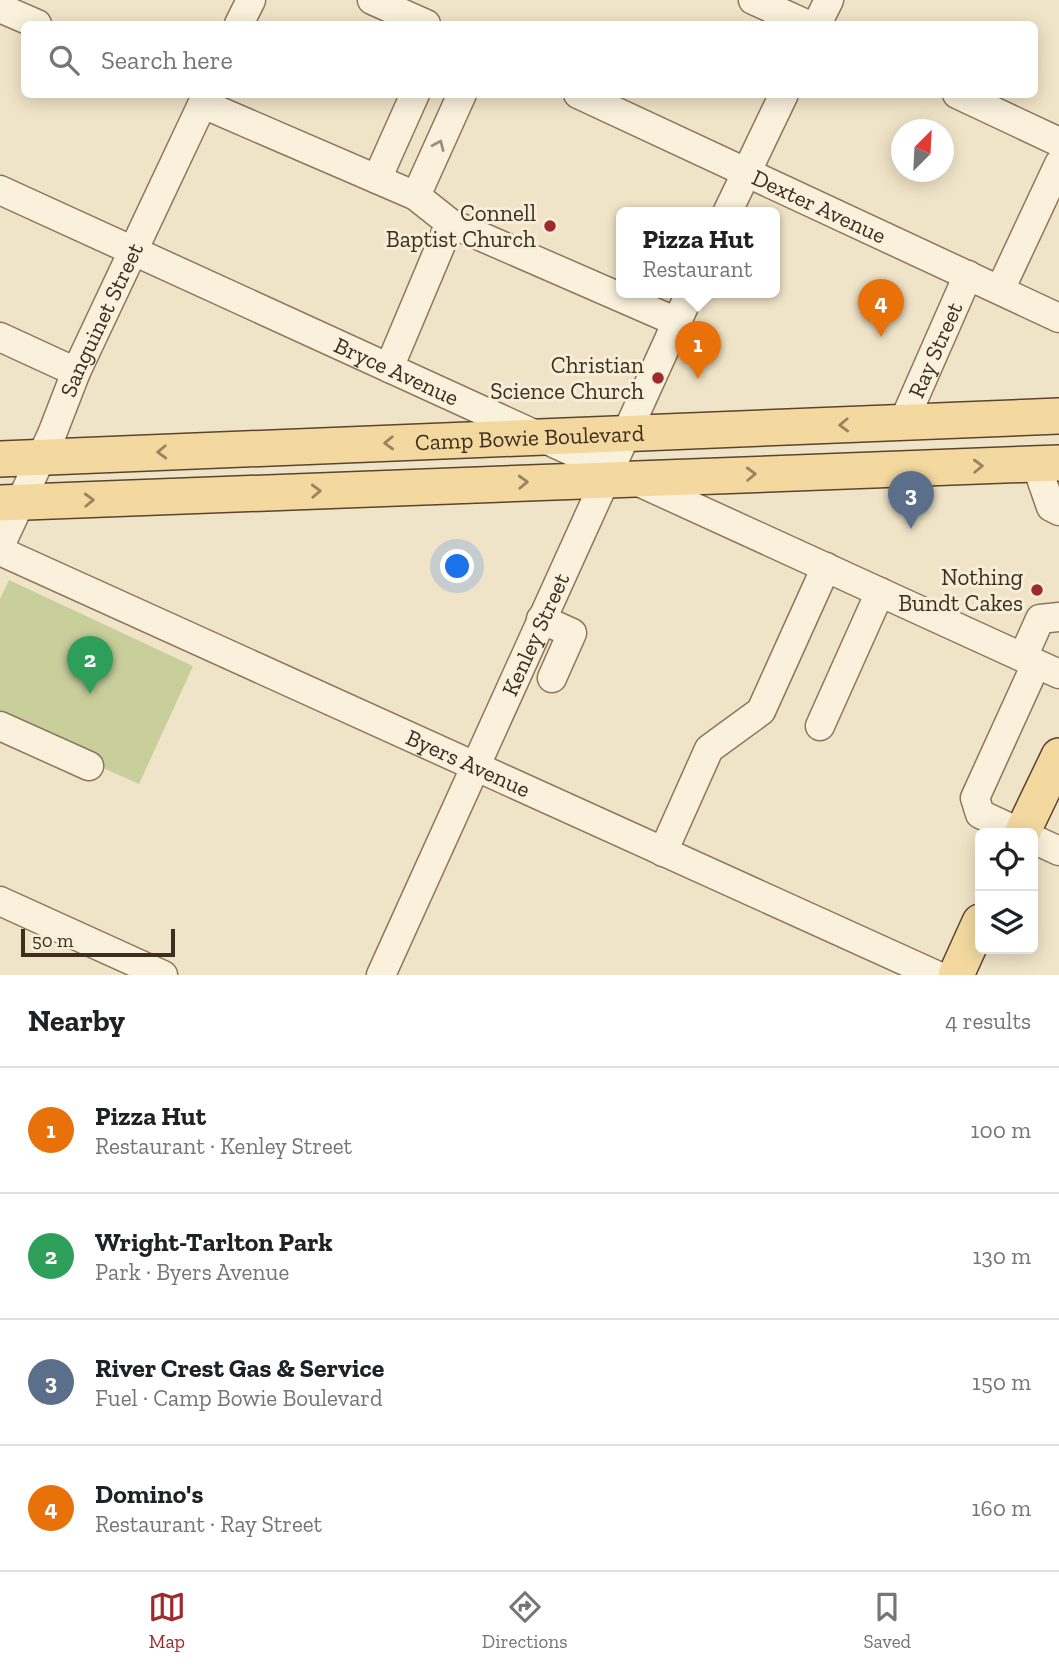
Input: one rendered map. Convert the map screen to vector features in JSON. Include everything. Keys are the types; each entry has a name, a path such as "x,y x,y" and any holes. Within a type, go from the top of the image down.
{"main road":[{"name":"Camp Bowie Boulevard","path":"0,459 1059,416"},
{"name":"Camp Bowie Boulevard","path":"10,503 615,475 1047,464"},
{"path":"1023,828 1059,756"},
{"path":"956,975 975,933"}],"street":[{"path":"240,21 251,0"},
{"path":"372,0 419,21"},
{"path":"753,0 799,21"},
{"path":"818,21 829,0"},
{"path":"0,8 30,21"},
{"path":"201,98 416,196 450,223 616,295"},
{"name":"Sanguinet Street","path":"0,548 10,503 41,457 76,372 135,252 201,98"},
{"path":"377,179 413,98"},
{"path":"416,196 460,98"},
{"name":"Dexter Avenue","path":"587,98 1000,290 1057,313"},
{"path":"730,207 782,98"},
{"path":"966,98 1059,142"},
{"path":"1000,290 1059,164"},
{"name":"Bryce Avenue","path":"0,190 540,436 615,475 826,567 1039,665"},
{"path":"389,368 450,223"},
{"name":"Ray Street","path":"903,423 968,275"},
{"path":"622,298 677,322"},
{"name":"Kenley Street","path":"381,975 541,619 615,475 628,433 689,298"},
{"path":"0,337 76,372"},
{"path":"1047,464 1051,507 1059,511"},
{"name":"Byers Avenue","path":"0,548 936,975"},
{"path":"663,852 709,749 761,711 826,567"},
{"path":"820,726 880,592"},
{"path":"1010,828 980,814 975,798 1039,665 1040,619 1059,617"},
{"path":"541,619 572,633 552,678"},
{"path":"0,726 89,766"},
{"path":"1038,841 1059,851"},
{"path":"0,901 163,975"}],"green space":[{"path":"9,580 193,666 139,784 0,722 0,599"}],"place":[{"name":"Connell Baptist Church","path":"550,226"},
{"name":"Domino's","path":"881,337"},
{"name":"Christian Science Church","path":"658,378"},
{"name":"Pizza Hut","path":"698,379"},
{"name":"River Crest Gas & Service","path":"911,529"},
{"name":"Nothing Bundt Cakes","path":"1037,590"},
{"name":"Wright-Tarlton Park","path":"90,694"}]}
